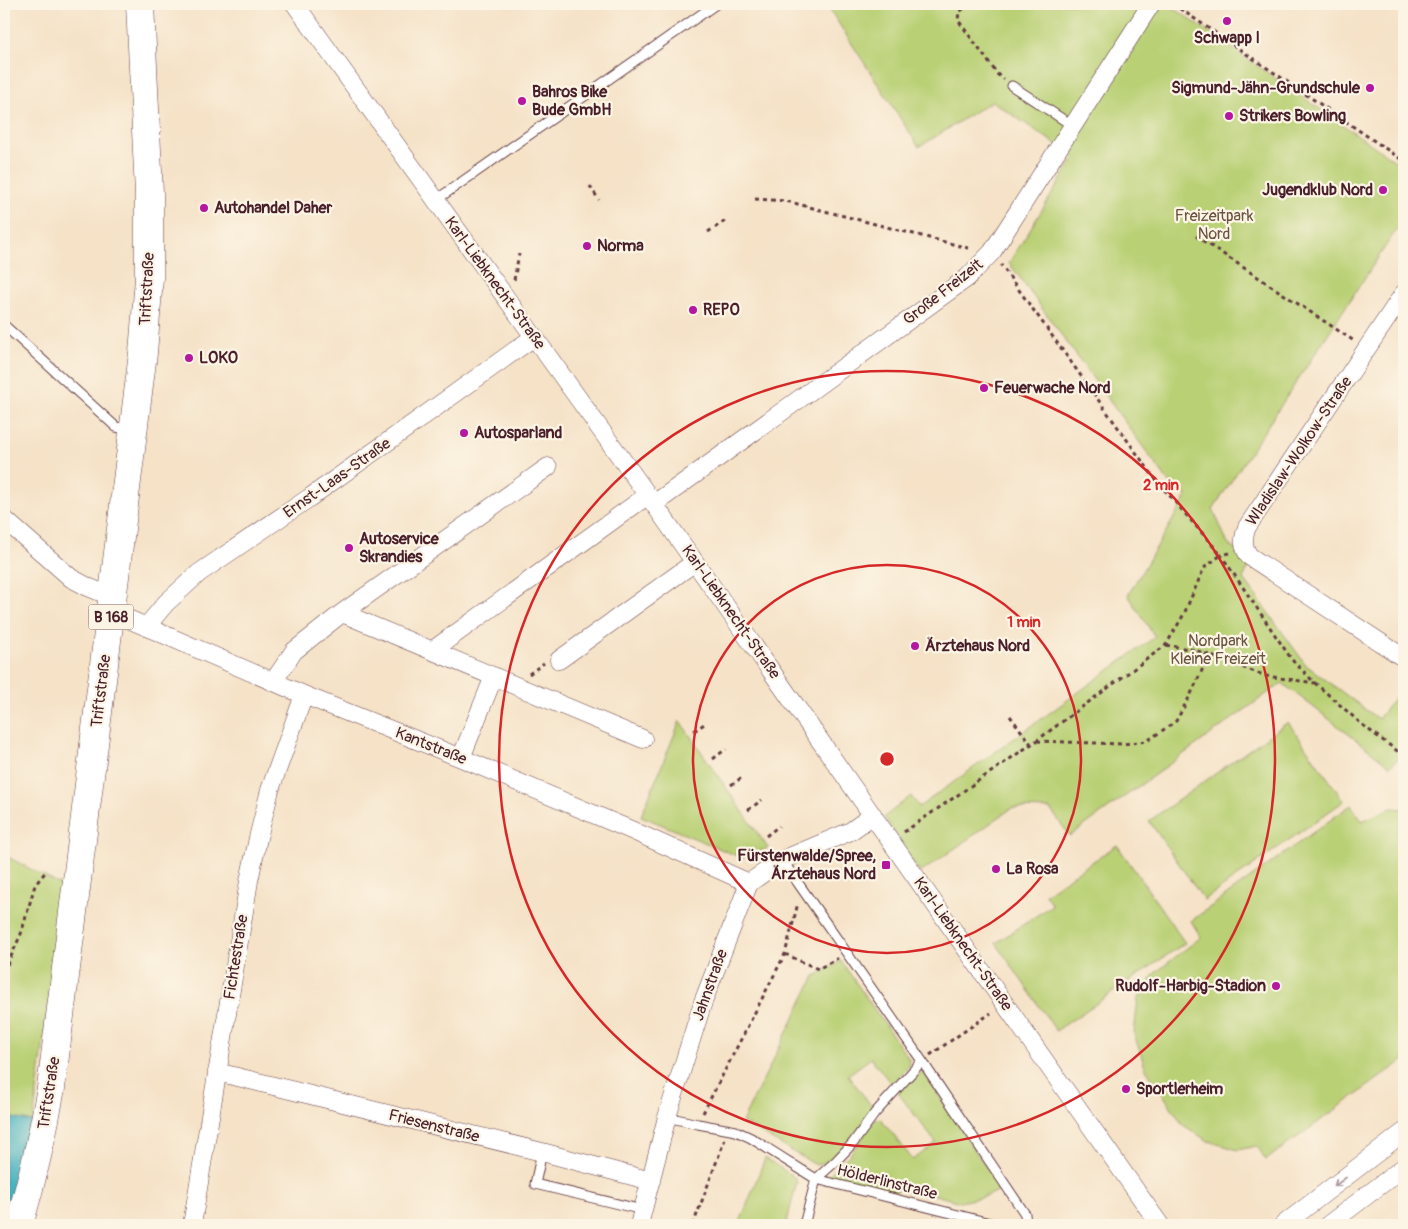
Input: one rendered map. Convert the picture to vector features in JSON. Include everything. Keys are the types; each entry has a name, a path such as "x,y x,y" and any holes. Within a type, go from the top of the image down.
{"main road":[{"name":"Triftstraße","path":"19,1225 34,1172 51,1088 144,353 149,278 149,193 140,4"}],"street":[{"name":"Karl-Liebknecht-Straße","path":"295,4 651,499 1160,1225"},
{"name":"Große Freizeit","path":"651,499 966,278 992,252 1151,4"},
{"name":"Wladislaw-Wolkow-Straße","path":"1404,293 1247,526 1243,538 1244,549 1249,556 1404,658"},
{"name":"Ernst-Laas-Straße","path":"146,627 166,603 199,573 309,498 534,337"},
{"path":"273,682 294,651 342,613 548,467"},
{"path":"433,650 651,499"},
{"name":"Kantstraße","path":"4,519 70,578 100,592 146,627 304,695 461,758 631,830 749,883"},
{"path":"559,660 695,562"},
{"path":"342,613 643,739"},
{"path":"461,758 494,676"},
{"name":"Fichtestraße","path":"192,1225 249,881 258,838 270,790 304,695"},
{"path":"749,883 782,860 851,831 873,815"},
{"name":"Jahnstraße","path":"641,1218 667,1117 703,1002 749,883"},
{"name":"Friesenstraße","path":"218,1072 542,1152 651,1181"},
{"path":"1283,1225 1404,1132"},
{"path":"1328,1225 1404,1167 1378,1152"}],"lane":[{"path":"436,200 716,4"},
{"path":"1012,86 1073,126"},
{"path":"4,325 116,427 134,430"},
{"path":"782,860 1026,1214 1026,1225"},
{"path":"667,1117 736,1131 816,1179 842,1155 875,1113 922,1061"},
{"path":"542,1152 535,1184 641,1218"},
{"name":"Hölderlinstraße","path":"804,1225 816,1179 998,1225"}],"path":[{"path":"970,4 959,12 958,20 998,75 1012,86"},
{"path":"1173,4 1404,161"},
{"path":"590,186 599,200"},
{"path":"756,199 786,201 971,249 992,252 1156,480 1221,555 1292,660 1365,727 1404,756"},
{"path":"708,232 725,221"},
{"path":"1196,236 1366,350"},
{"path":"513,284 519,254"},
{"path":"891,841 1036,741 1166,645 1184,614 1204,568 1221,555 1244,549"},
{"path":"1166,645 1195,650 1266,676 1316,683"},
{"path":"1036,741 1122,744 1147,741 1176,721 1209,655"},
{"path":"515,685 549,660 559,660"},
{"path":"1010,716 1031,744"},
{"path":"694,731 707,722"},
{"path":"713,759 726,749"},
{"path":"731,785 744,776"},
{"path":"748,810 762,800"},
{"path":"766,836 779,826"},
{"path":"4,972 20,934 35,885 48,870"},
{"path":"698,1124 785,954 802,888"},
{"path":"785,954 818,969 847,953"},
{"path":"922,1061 1005,1004"},
{"path":"693,1225 729,1130"}],"green space":[{"name":"Freizeitpark Nord","path":"826,4 1168,4 1404,167 1404,218 1213,509 1228,544 1252,562 1243,578 1306,665 1378,719 1404,686 1404,754 1390,766 1282,683 1070,836 1050,809 1012,808 920,873 884,817 911,796 919,807 1155,637 1128,595 1187,496 1170,484 1009,263 1075,157 992,101 919,147"},
{"path":"680,721 768,848 742,858 641,816"},
{"path":"1288,722 1344,801 1204,900 1149,821"},
{"name":"Rudolf-Harbig-Stadion","path":"1351,805 1362,821 1391,808 1404,809 1404,1060 1266,1160 1257,1146 1238,1150 1208,1141 1183,1125 1145,1067 1134,1034 1138,999 1155,973 1201,937 1191,921"},
{"path":"1117,845 1185,943 1056,1031 996,943 1052,905 1045,894"},
{"path":"4,855 64,887 33,1122 4,1116"},
{"path":"841,961 909,1059 910,1065 892,1085 871,1058 848,1075 873,1108 840,1151 824,1163 816,1165 742,1122 815,976"},
{"path":"924,1073 1001,1190 983,1197 960,1202 899,1185 897,1192 829,1175 851,1153 875,1120 880,1118 913,1160 936,1143 898,1093 918,1074"},
{"path":"765,1158 793,1176 797,1182 786,1225 739,1225"}],"water":[{"path":"4,1116 33,1122 9,1220 4,1224"}],"place":[{"name":"Schwapp I","path":"1227,21"},
{"name":"Sigmund-Jähn-Grundschule","path":"1370,88"},
{"name":"Bahros Bike Bude GmbH","path":"522,101"},
{"name":"Strikers Bowling","path":"1229,116"},
{"name":"Jugendklub Nord","path":"1383,190"},
{"name":"Autohandel Daher","path":"204,208"},
{"name":"Norma","path":"587,246"},
{"name":"REPO","path":"693,310"},
{"name":"LOKO","path":"189,358"},
{"name":"Feuerwache Nord","path":"984,388"},
{"name":"Autosparland","path":"464,433"},
{"name":"Autoservice Skrandies","path":"349,548"},
{"name":"Ärztehaus Nord","path":"915,646"},
{"name":"Fürstenwalde/Spree, Ärztehaus Nord","path":"886,865"},
{"name":"La Rosa","path":"996,869"},
{"name":"Rudolf-Harbig-Stadion","path":"1276,986"},
{"name":"Sportlerheim","path":"1126,1089"}],"park label":[{"name":"Nordpark Kleine Freizeit","path":"1218,650"}]}
